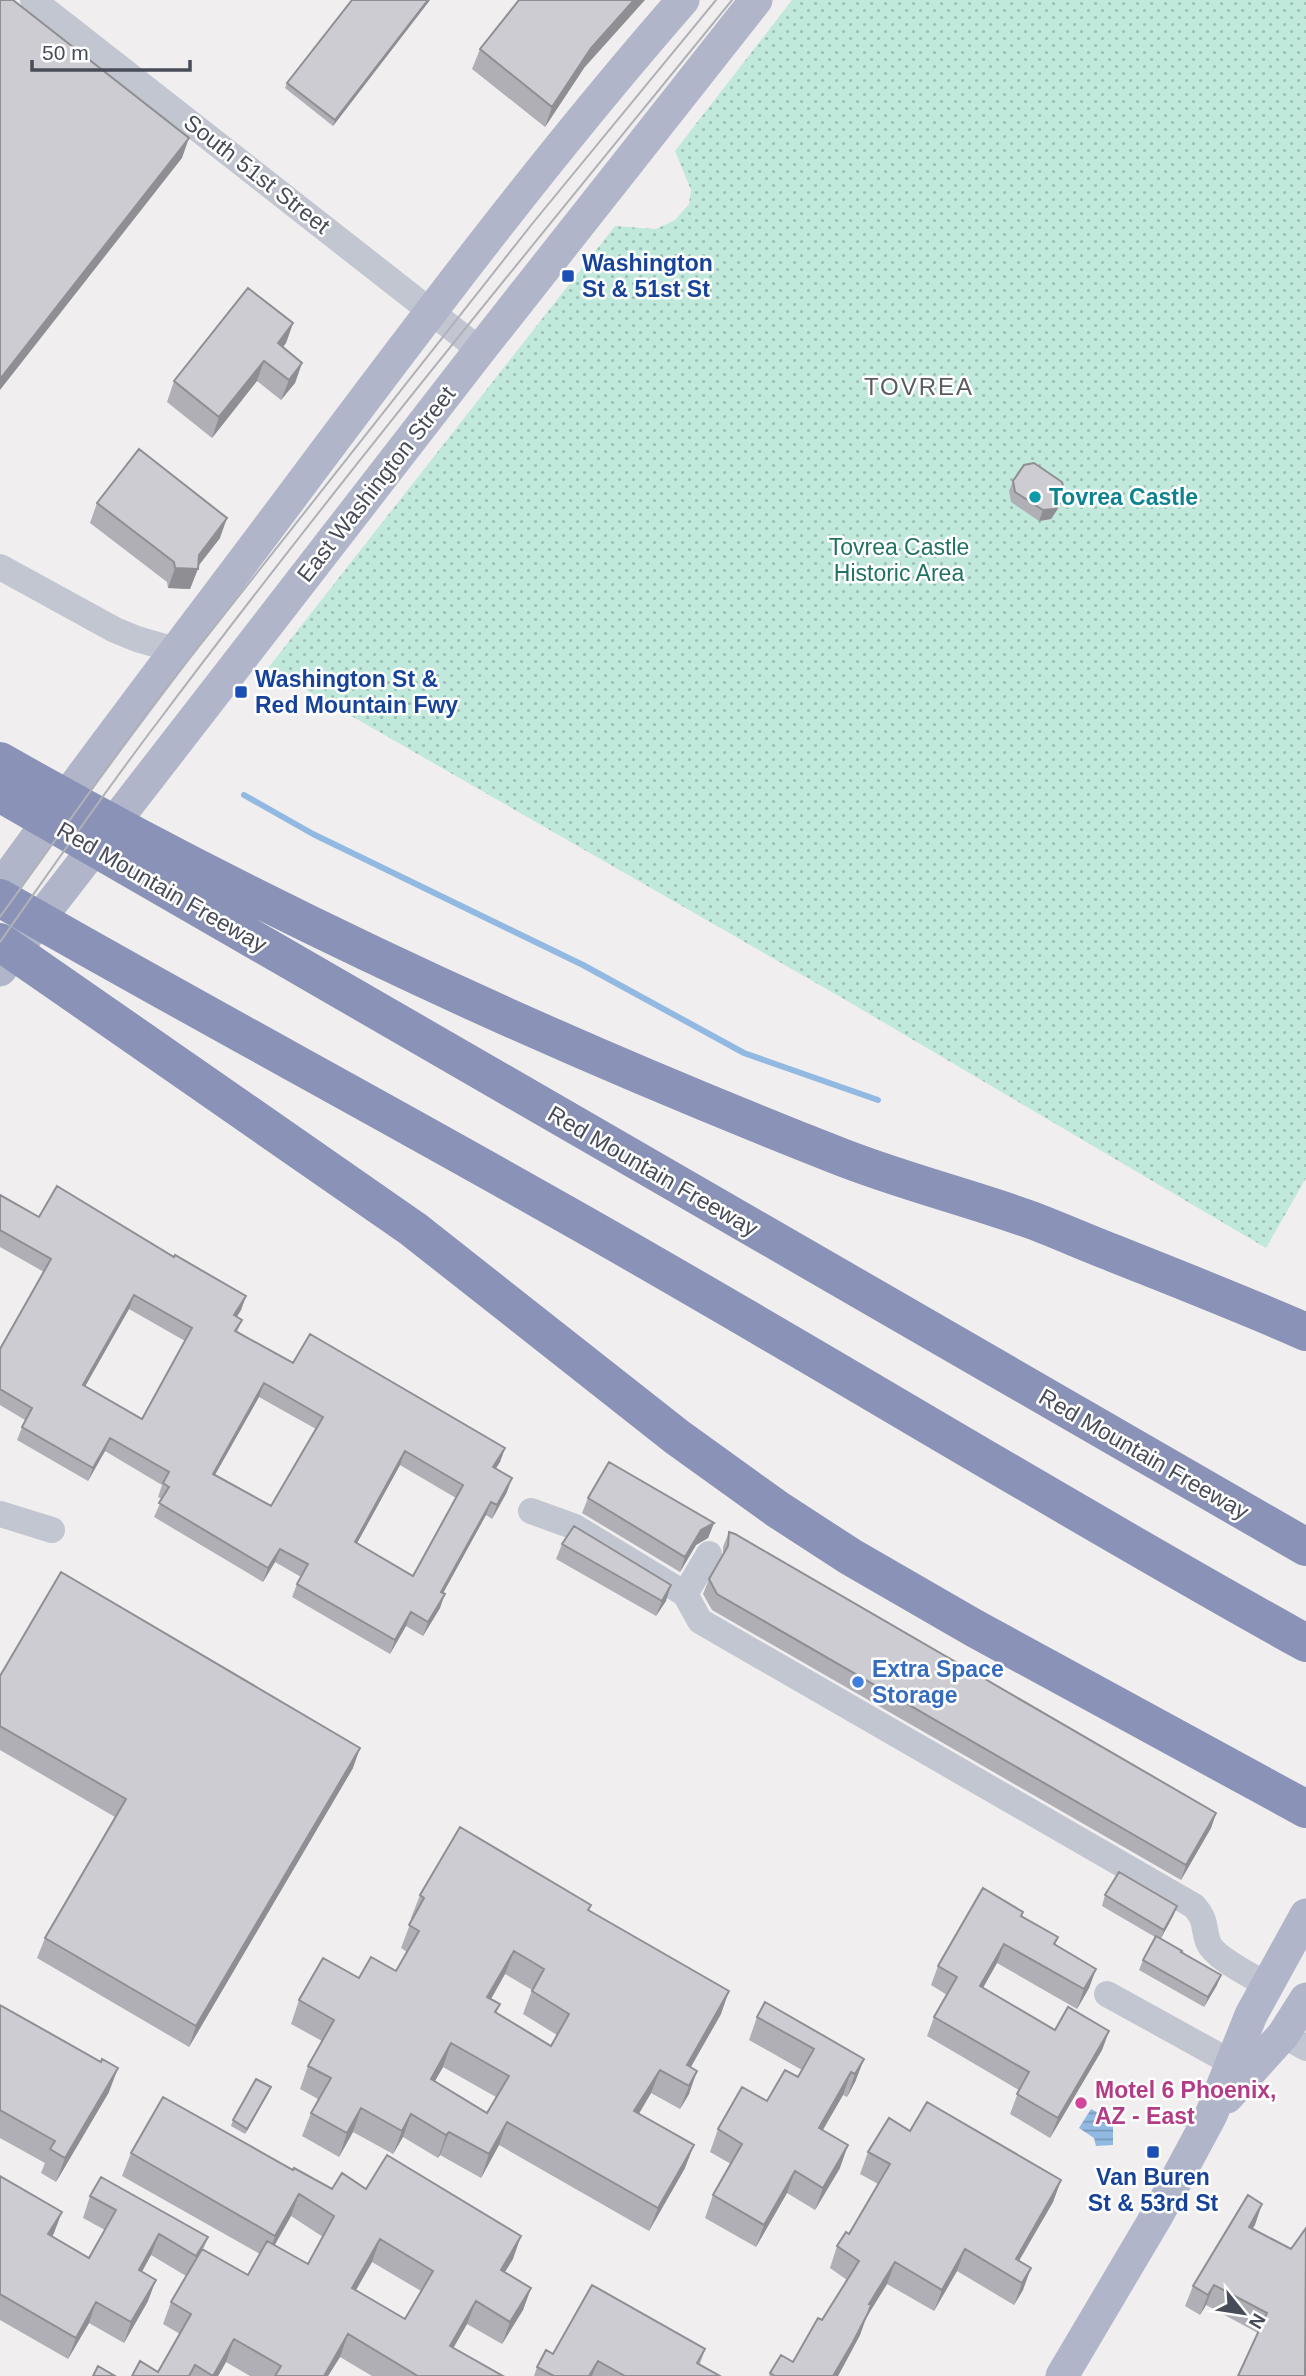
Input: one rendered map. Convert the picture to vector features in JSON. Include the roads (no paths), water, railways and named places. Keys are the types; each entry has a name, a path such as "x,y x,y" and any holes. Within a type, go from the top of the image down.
{"highway":[{"path":"0,761 190,885 438,987 697,1100 842,1158 1034,1221 1306,1332"},
{"name":"Red Mountain Freeway","path":"0,793 190,885 1306,1547"},
{"path":"0,898 566,1214 1152,1558 1306,1643"},
{"path":"0,942 413,1229 677,1437 777,1509 851,1557 974,1629 1306,1809"}],"main road":[{"path":"0,888 175,650 431,311 542,169 683,0"},
{"name":"East Washington Street","path":"0,970 480,350 756,0"},
{"path":"1062,2376 1159,2212 1211,2115 1251,2015 1306,1915"},
{"path":"1211,2115 1295,2042 1306,1999"}],"street":[{"name":"South 51st Street","path":"33,0 480,350"},
{"path":"0,568 115,630 175,650"},
{"path":"531,1511 575,1527 685,1594 700,1621 1194,1906 1206,1924 1208,1943 1217,1954 1267,1985"},
{"path":"0,1514 52,1530"},
{"path":"685,1594 709,1554"},
{"path":"1107,1994 1232,2063"}],"water":[{"path":"1091,2109 1113,2121 1113,2145 1096,2146 1094,2138 1079,2128"}],"waterway":[{"path":"244,795 313,834 583,965 744,1053 878,1100"}],"tram line":[{"path":"0,917 148,711 532,224 716,0"},
{"path":"0,942 137,750 298,539 441,358 732,0"}],"place":[{"name":"Washington St & 51st St","path":"568,276"},
{"name":"Tovrea Castle","path":"1035,497"},
{"name":"Washington St & Red Mountain Fwy","path":"241,692"},
{"name":"Extra Space Storage","path":"858,1682"},
{"name":"Motel 6 Phoenix, AZ - East","path":"1081,2103"},
{"name":"Van Buren St & 53rd St","path":"1153,2152"}],"district":[{"name":"TOVREA","path":"919,387"}],"park label":[{"name":"Tovrea Castle Historic Area","path":"899,560"}]}
